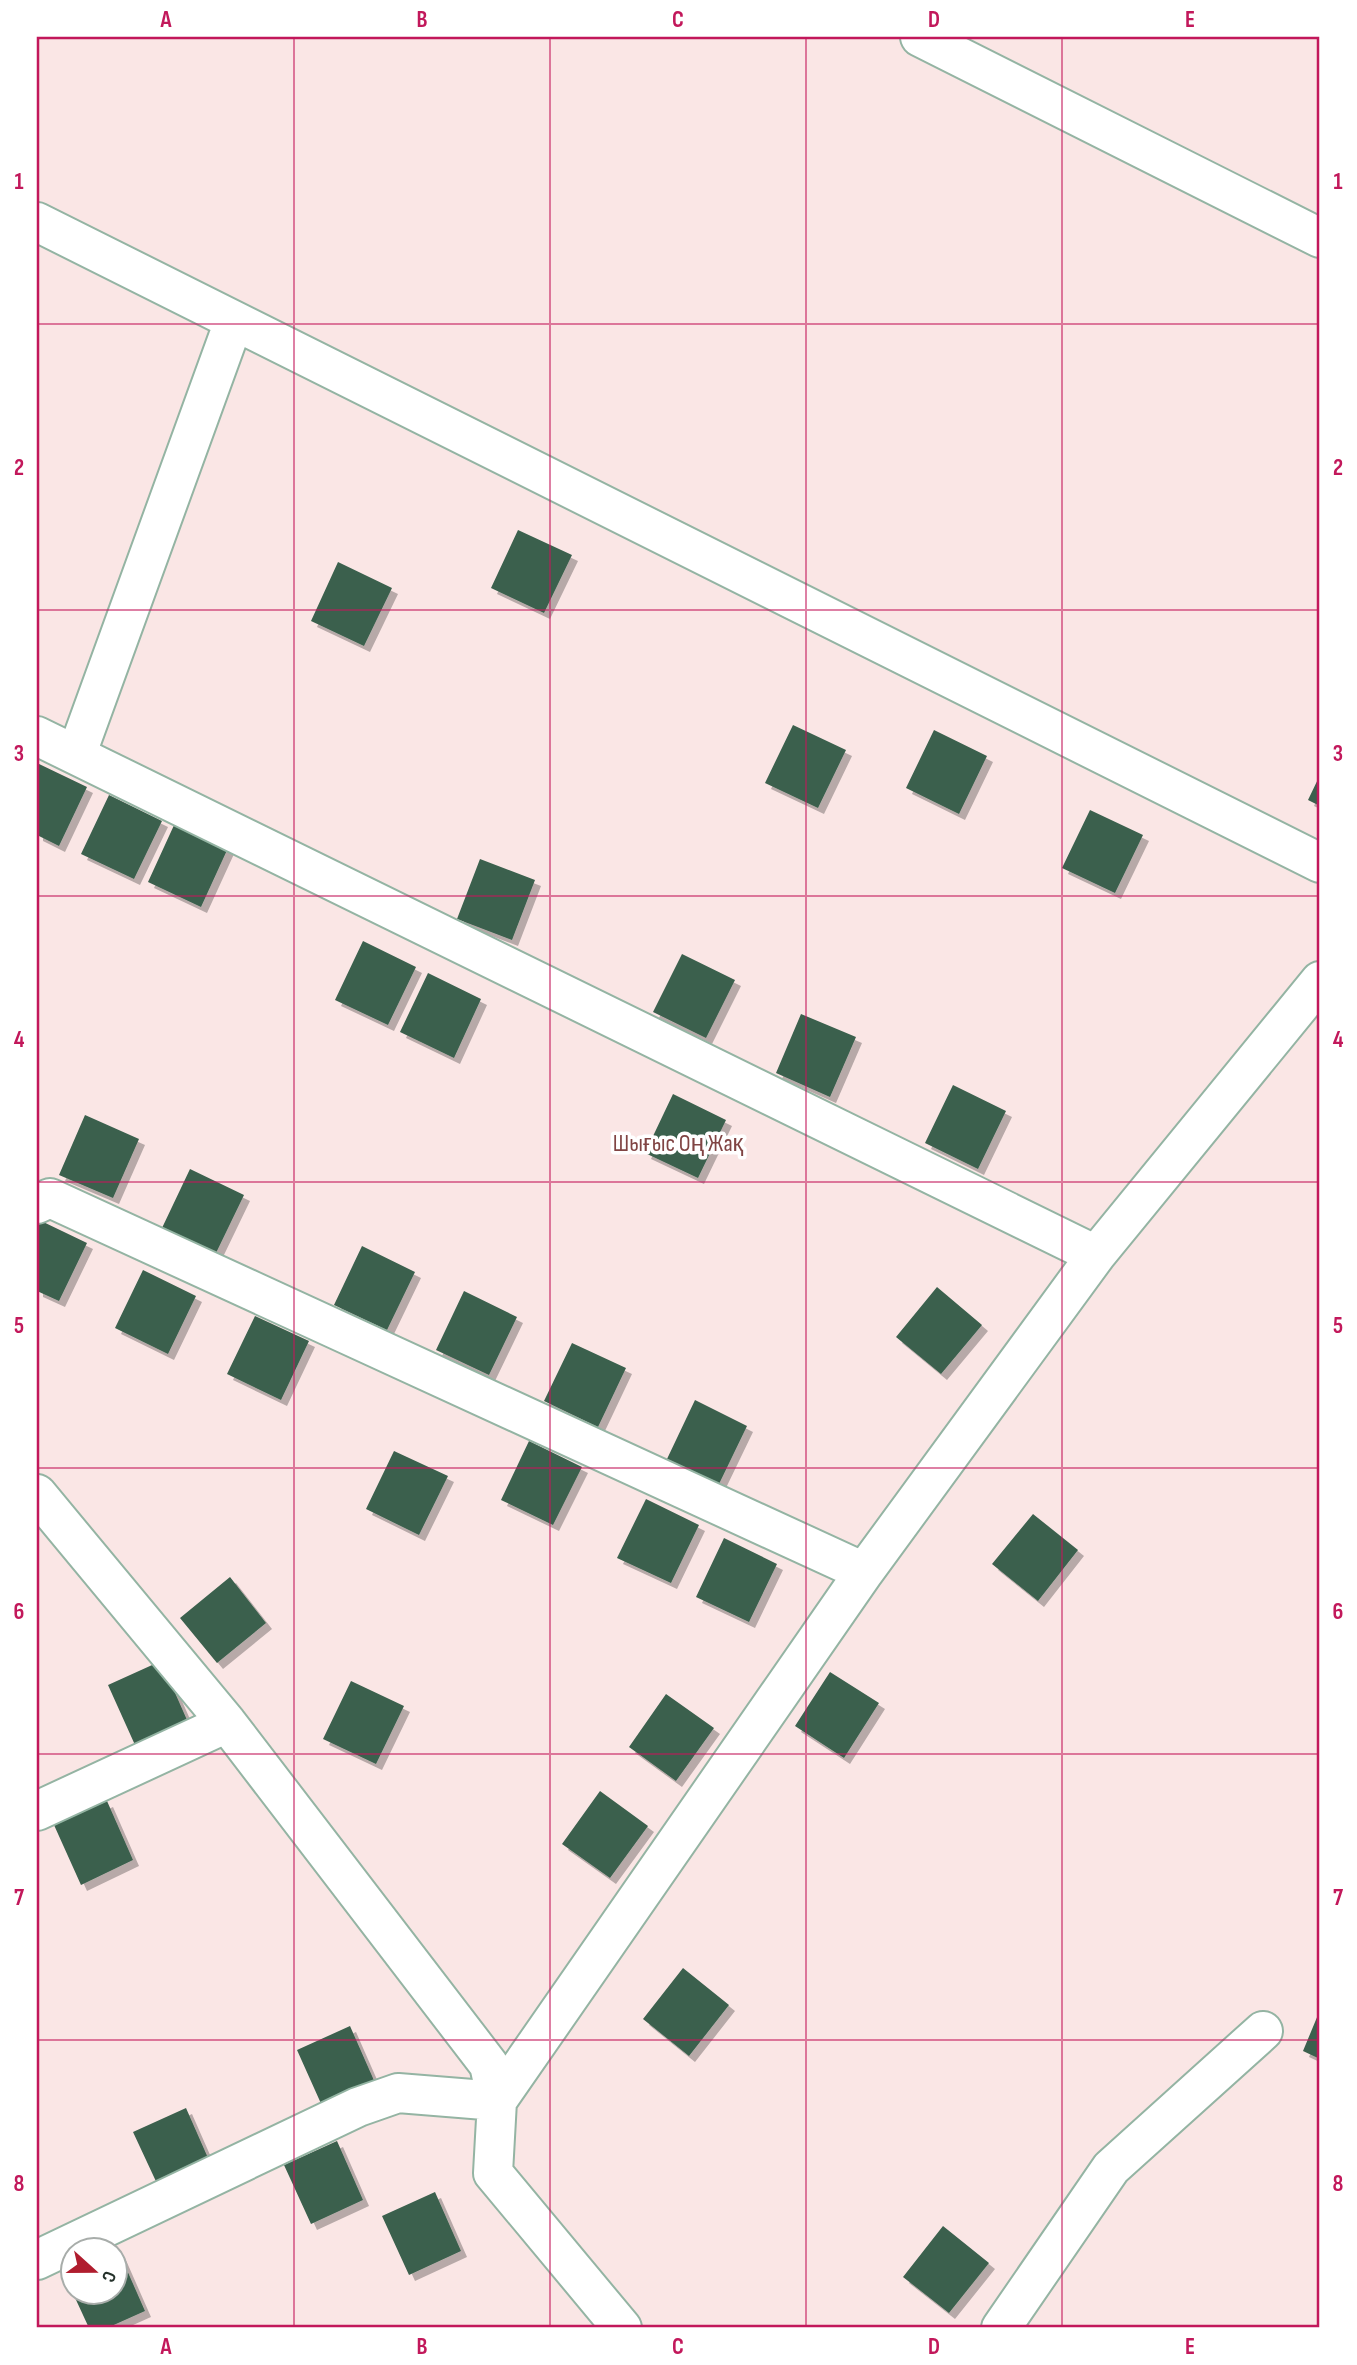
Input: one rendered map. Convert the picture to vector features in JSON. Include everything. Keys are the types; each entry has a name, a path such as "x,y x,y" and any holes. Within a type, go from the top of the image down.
{"street":[{"path":"920,37 1320,238"},
{"path":"37,222 1320,863"},
{"path":"77,753 234,321"},
{"path":"37,736 77,753 1096,1255"},
{"path":"497,2101 864,1572 1096,1255 1320,981"},
{"path":"37,1204 50,1198 864,1572"},
{"path":"37,1494 227,1723 489,2065 497,2101 493,2173 622,2328"},
{"path":"37,1811 227,1723"},
{"path":"1001,2328 1111,2168 1263,2031"},
{"path":"37,2260 358,2107 398,2093 497,2101"}],"green space":[{"name":"Шығыс Оң Жақ","path":"37,37 1320,37 1320,2328 37,2328"}],"building":[{"path":"518,530 572,555 544,613 491,588"},
{"path":"338,562 392,588 364,646 311,621"},
{"path":"793,725 846,750 818,808 765,783"},
{"path":"934,730 987,756 959,814 906,788"},
{"path":"37,763 87,787 59,846 37,835"},
{"path":"1320,775 1320,806 1308,800"},
{"path":"109,795 162,821 134,879 81,854"},
{"path":"1090,810 1143,835 1115,893 1062,868"},
{"path":"175,823 228,848 201,907 148,882"},
{"path":"480,859 535,880 512,940 457,919"},
{"path":"363,941 416,967 388,1025 335,1000"},
{"path":"682,954 735,980 706,1038 653,1012"},
{"path":"428,973 481,999 454,1058 400,1032"},
{"path":"801,1014 856,1037 830,1097 776,1073"},
{"path":"953,1085 1006,1111 978,1169 925,1143"},
{"path":"673,1094 726,1120 698,1178 645,1153"},
{"path":"85,1115 139,1139 113,1198 59,1175"},
{"path":"190,1169 244,1195 216,1253 162,1228"},
{"path":"37,1219 87,1243 59,1301 37,1291"},
{"path":"362,1246 415,1272 387,1330 334,1305"},
{"path":"143,1270 196,1296 168,1354 115,1328"},
{"path":"937,1287 982,1325 941,1374 896,1337"},
{"path":"464,1291 517,1317 489,1375 436,1350"},
{"path":"255,1316 309,1341 281,1400 227,1374"},
{"path":"572,1343 626,1368 598,1427 544,1401"},
{"path":"695,1400 747,1426 719,1484 667,1459"},
{"path":"529,1441 582,1467 553,1525 501,1500"},
{"path":"394,1451 448,1476 419,1535 366,1509"},
{"path":"646,1499 699,1525 671,1583 617,1558"},
{"path":"1033,1514 1078,1550 1038,1601 992,1564"},
{"path":"724,1538 777,1564 749,1622 696,1597"},
{"path":"230,1577 266,1623 217,1663 180,1618"},
{"path":"161,1661 187,1720 135,1745 108,1685"},
{"path":"830,1672 879,1703 844,1758 795,1726"},
{"path":"351,1681 404,1706 376,1764 323,1739"},
{"path":"666,1694 714,1728 676,1781 629,1747"},
{"path":"600,1791 648,1826 610,1878 562,1844"},
{"path":"107,1801 133,1860 81,1885 54,1825"},
{"path":"683,1968 729,2005 689,2056 643,2019"},
{"path":"1320,2010 1320,2059 1303,2051"},
{"path":"350,2026 376,2085 323,2108 297,2050"},
{"path":"186,2108 212,2167 160,2190 133,2132"},
{"path":"337,2141 363,2200 311,2224 284,2165"},
{"path":"435,2192 461,2251 409,2275 382,2216"},
{"path":"943,2226 989,2263 949,2313 903,2277"},
{"path":"130,2277 145,2311 107,2328 89,2328 79,2306 130,2306"}]}
